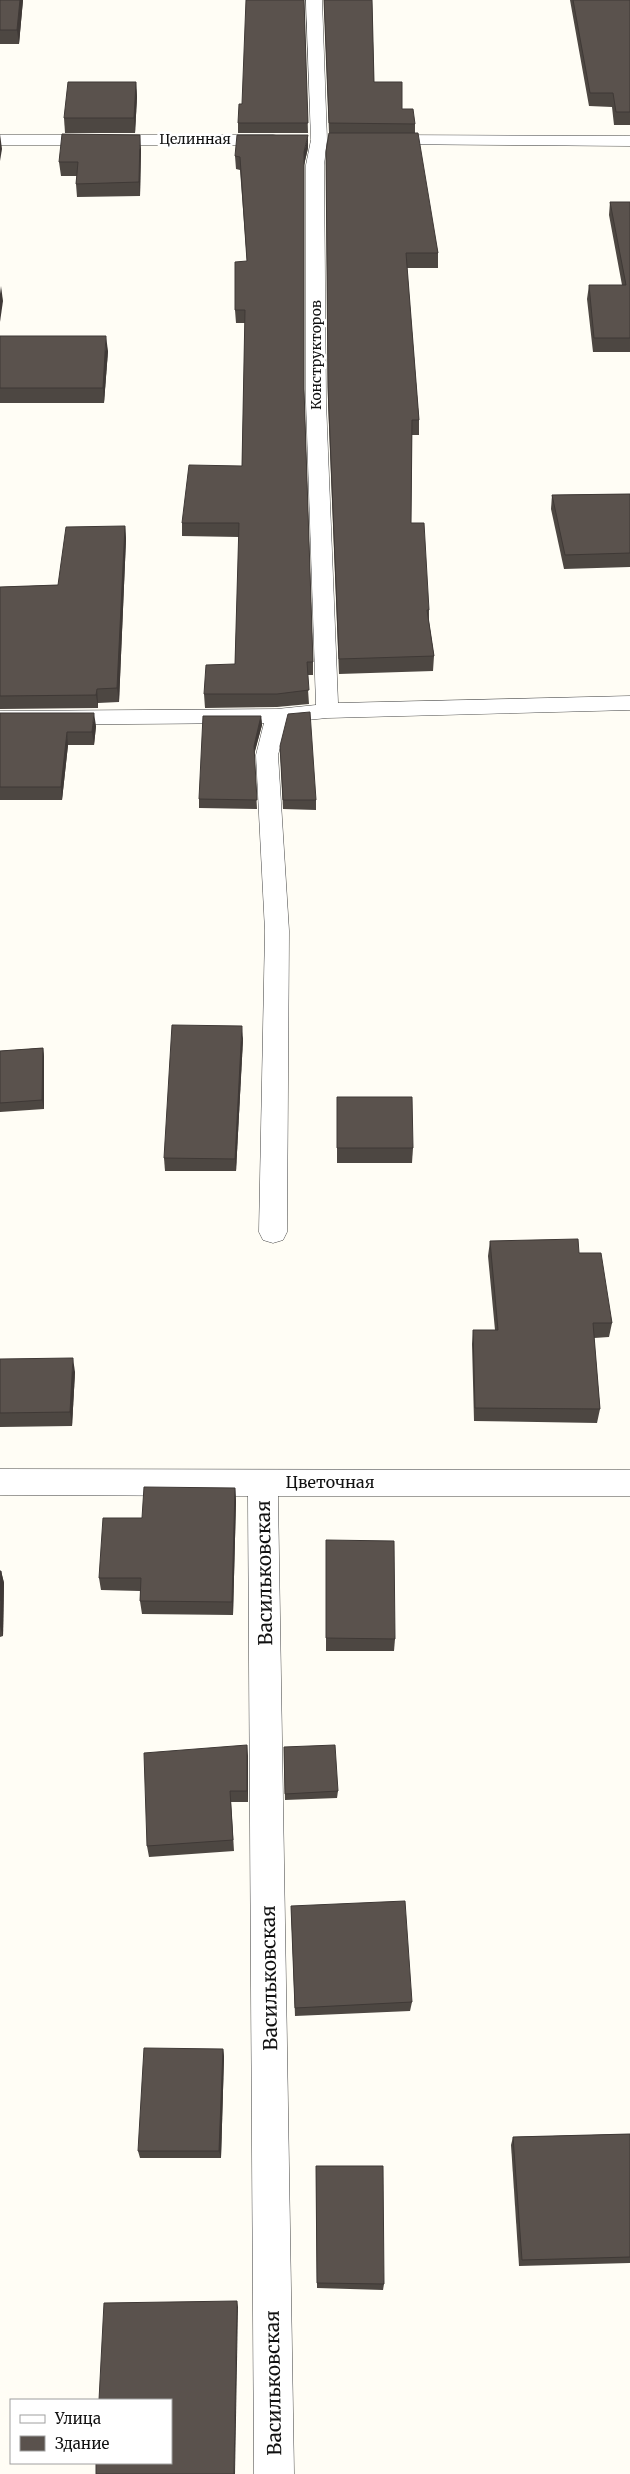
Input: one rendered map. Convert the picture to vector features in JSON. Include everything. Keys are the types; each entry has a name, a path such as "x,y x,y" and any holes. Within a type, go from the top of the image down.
{"street":[{"name":"Конструкторов","path":"314,0 319,140 315,165 316,402 327,711"},
{"name":"Целинная","path":"0,140 339,140"},
{"path":"368,140 630,141"},
{"path":"0,718 277,716 327,711 630,703"},
{"path":"273,1232 277,932 266,755 277,716"},
{"name":"Цветочная","path":"0,1482 630,1483"},
{"name":"Васильковская","path":"263,1482 274,2474"}],"building":[{"path":"0,0 20,0 17,30 0,30"},
{"path":"246,0 304,0 308,123 238,123 239,104 242,104"},
{"path":"324,0 372,0 374,82 402,82 402,109 413,109 415,124 329,123"},
{"path":"573,0 630,0 630,112 616,112 613,93 590,93"},
{"path":"68,82 136,82 134,118 64,118"},
{"path":"329,133 418,133 438,253 406,253 419,420 412,420 411,523 424,523 429,610 427,610 434,656 339,659 328,387 326,151"},
{"path":"62,134 140,135 139,182 76,184 78,162 59,162"},
{"path":"237,135 308,135 304,152 304,389 313,662 307,662 309,690 277,694 204,694 206,665 235,664 239,523 182,523 189,465 242,466 245,310 235,310 235,262 247,261 240,157 235,156"},
{"path":"610,202 630,202 630,338 594,338 589,285 626,285"},
{"path":"0,336 106,336 103,388 0,388"},
{"path":"630,494 630,553 565,555 552,495"},
{"path":"125,526 117,688 97,689 96,695 0,696 0,587 58,585 66,527"},
{"path":"310,712 316,800 283,800 280,746 288,714"},
{"path":"0,713 94,713 92,732 67,732 61,787 0,787"},
{"path":"203,716 261,716 254,746 257,800 199,799"},
{"path":"172,1025 242,1026 235,1159 164,1158"},
{"path":"43,1048 42,1100 0,1103 0,1051"},
{"path":"337,1097 412,1097 413,1148 337,1148"},
{"path":"578,1239 579,1253 601,1253 612,1323 593,1323 600,1409 475,1408 473,1330 498,1330 490,1241"},
{"path":"73,1358 70,1412 0,1413 0,1359"},
{"path":"144,1487 235,1488 232,1602 140,1601 141,1578 99,1578 103,1518 142,1518"},
{"path":"326,1540 394,1541 395,1639 326,1638"},
{"path":"247,1745 247,1791 230,1791 233,1840 147,1846 144,1753"},
{"path":"335,1745 338,1791 285,1794 284,1747"},
{"path":"405,1901 412,2002 295,2008 291,1906"},
{"path":"144,2048 223,2049 219,2151 138,2151"},
{"path":"630,2134 630,2257 522,2260 513,2137"},
{"path":"316,2166 383,2166 384,2284 317,2283"},
{"path":"237,2301 234,2474 96,2474 96,2464 172,2464 172,2399 99,2399 104,2303"}]}
